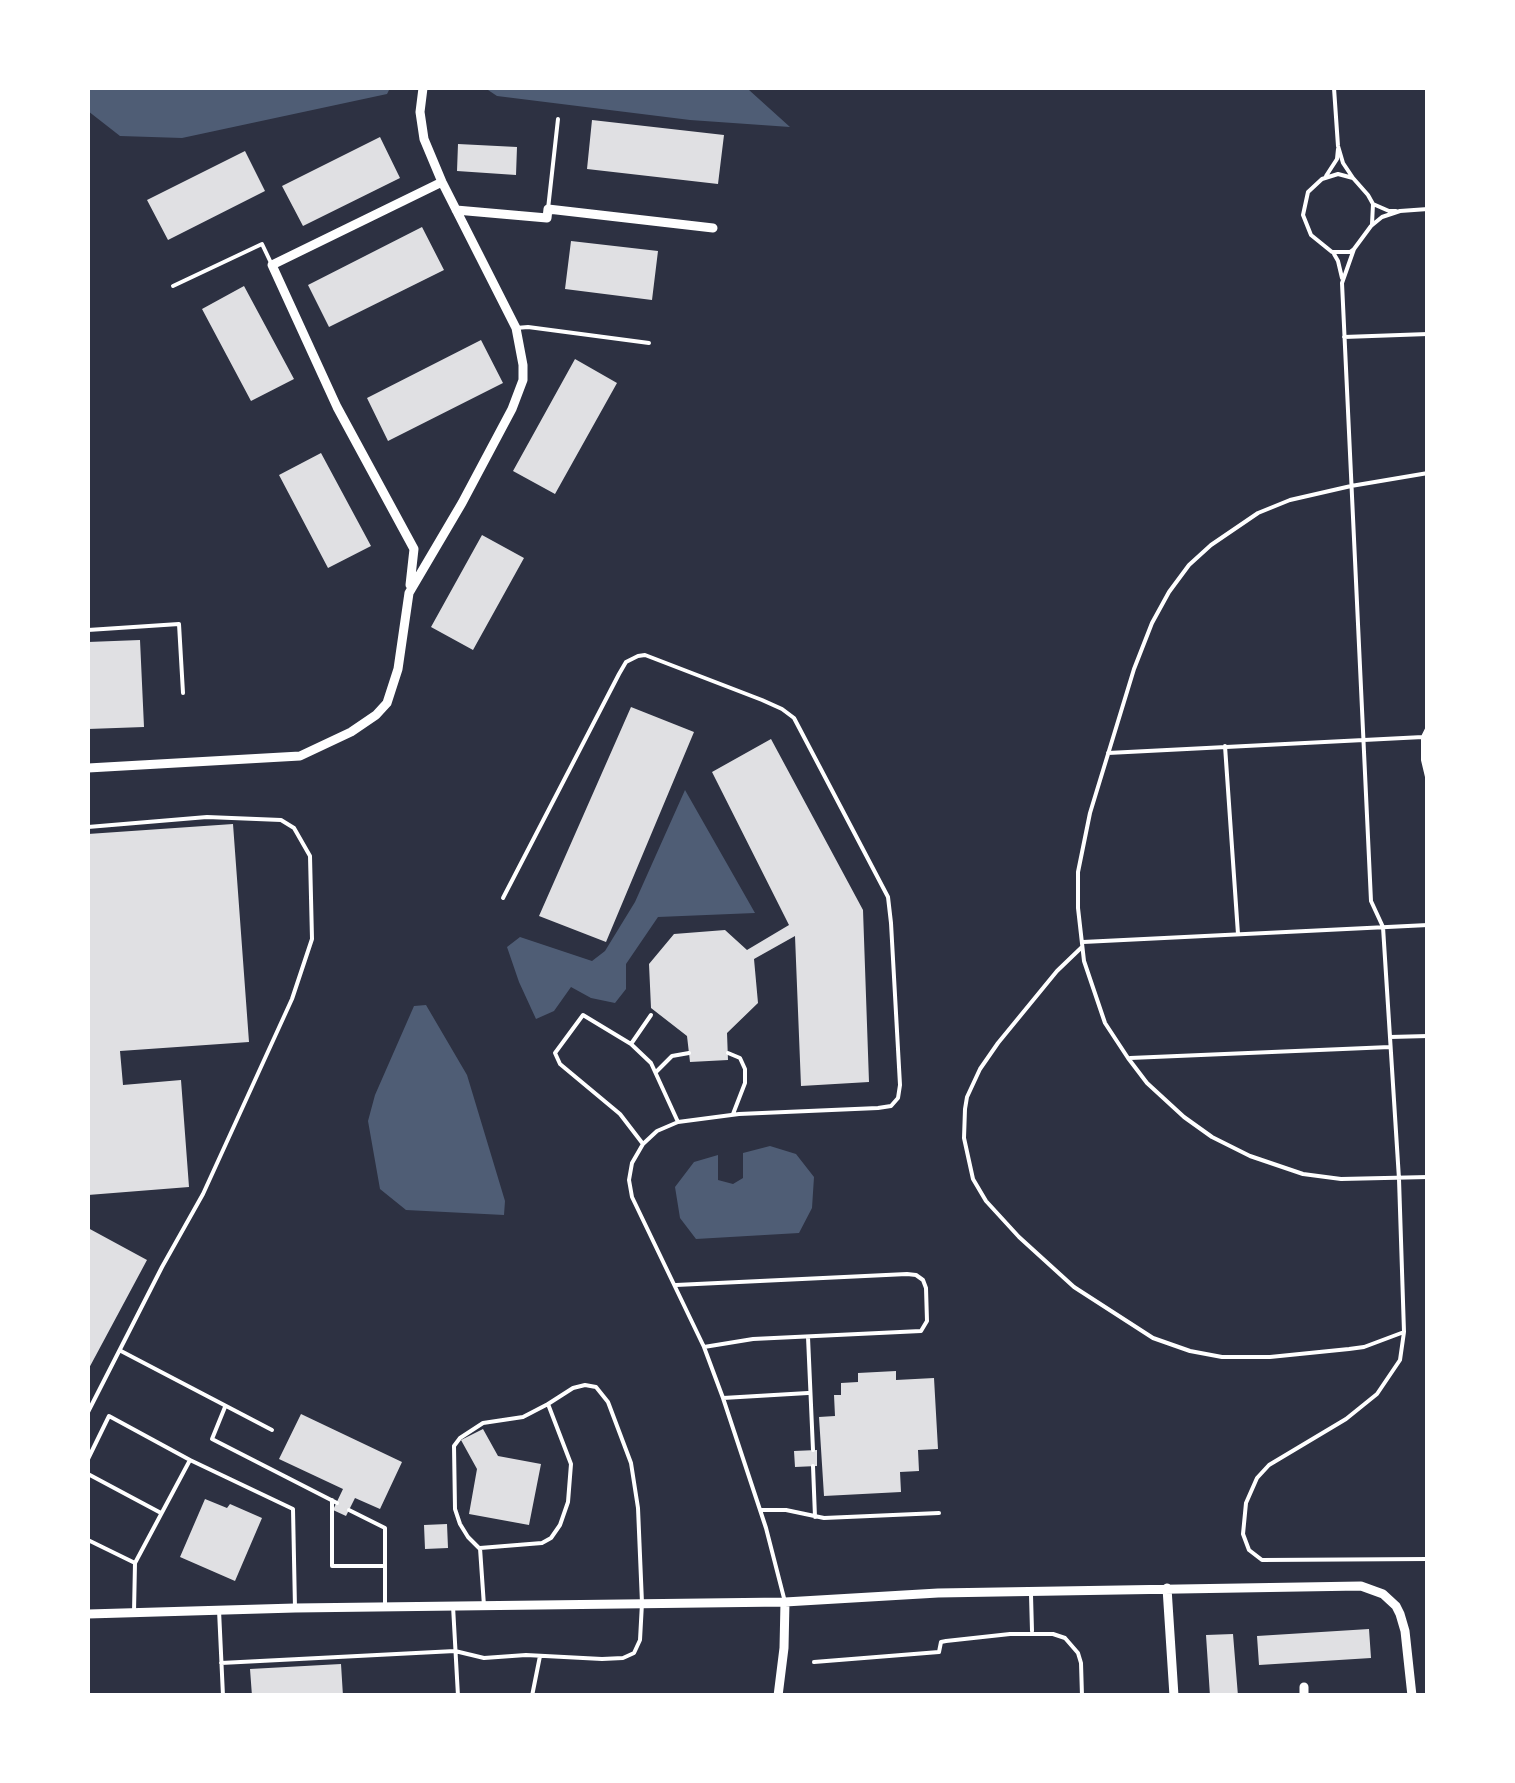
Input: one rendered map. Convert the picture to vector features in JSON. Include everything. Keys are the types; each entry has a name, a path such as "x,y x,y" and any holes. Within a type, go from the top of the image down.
{"street":[{"path":"408,593 462,503 522,388 523,365 516,328 424,140 422,88"},
{"path":"88,768 300,756 351,732 387,703 394,688 414,549 337,407 272,265 442,182"},
{"path":"456,210 547,218 548,208 713,228"},
{"path":"88,1614 785,1602 1030,1590 1368,1587 1384,1594 1400,1614 1412,1696"},
{"path":"1167,1588 1174,1696"},
{"path":"778,1696 785,1602"}],"lane":[{"path":"1334,88 1337,159 1308,192 1303,215 1311,234 1338,260 1342,283 1371,900 1383,927 1404,1332 1400,1360 1377,1394 1346,1419 1269,1464 1257,1478 1246,1503 1243,1534 1249,1550 1262,1560 1428,1559"},
{"path":"548,208 558,119"},
{"path":"1338,146 1353,178 1373,204 1390,211 1428,209"},
{"path":"1322,179 1338,174 1353,178"},
{"path":"1372,226 1373,204"},
{"path":"1342,283 1354,249 1372,226 1382,217 1400,211"},
{"path":"174,286 262,244 272,265"},
{"path":"1332,252 1354,249"},
{"path":"516,328 649,343"},
{"path":"1344,338 1428,334"},
{"path":"1428,473 1290,500 1258,513 1211,545 1189,566 1152,623 1107,753 1078,872 1084,961 1105,1023 1147,1083 1184,1117 1212,1138 1303,1174 1341,1178 1428,1177"},
{"path":"88,630 178,624 183,693"},
{"path":"503,898 626,662 638,656 656,658 772,705 794,718 888,897 900,1085 898,1098 891,1106 733,1114 678,1122 657,1131 643,1144 632,1163 629,1180 632,1197 704,1347 723,1398 785,1602"},
{"path":"1428,727 1423,737 1428,781"},
{"path":"1107,753 1423,737"},
{"path":"1225,746 1238,934"},
{"path":"88,827 207,817 281,820 294,828 310,856 312,940 292,999 203,1194 88,1412"},
{"path":"1404,1332 1364,1346 1270,1357 1222,1357 1154,1338 1074,1287 1019,1237 986,1200 973,1179 964,1138 964,1109 980,1069 998,1043 1082,944 1428,925"},
{"path":"643,1144 620,1114 560,1064 556,1053 583,1015 631,1044 651,1062 678,1122"},
{"path":"631,1044 651,1015"},
{"path":"1390,1037 1428,1036"},
{"path":"1128,1058 1390,1047"},
{"path":"728,1053 740,1058 745,1069 745,1083 733,1114"},
{"path":"656,1072 672,1056 689,1054"},
{"path":"674,1286 907,1274 923,1280 926,1288 928,1321 921,1331 734,1340 704,1347"},
{"path":"808,1336 813,1450"},
{"path":"119,1350 272,1430"},
{"path":"222,1663 456,1650 484,1658 623,1658 634,1653 640,1640 642,1603 638,1508 631,1463 608,1402 596,1388 584,1384 523,1417 476,1427 454,1446 456,1509 468,1537 480,1548 484,1606"},
{"path":"723,1398 810,1393"},
{"path":"480,1548 542,1544 552,1538 560,1525 568,1502 572,1464 548,1404"},
{"path":"225,1406 212,1439 334,1502 332,1566 385,1566"},
{"path":"88,1460 110,1416 293,1509 296,1608"},
{"path":"134,1612 135,1563 190,1460"},
{"path":"813,1466 815,1517"},
{"path":"88,1474 161,1514"},
{"path":"349,1510 385,1528 386,1607"},
{"path":"760,1510 833,1518 940,1514"},
{"path":"88,1540 135,1563"},
{"path":"1030,1590 1032,1633"},
{"path":"453,1606 458,1696"},
{"path":"218,1610 223,1696"},
{"path":"814,1662 939,1652 941,1642 946,1641 1054,1634 1075,1648 1081,1663 1082,1696"},
{"path":"532,1696 540,1656"}],"water":[{"path":"88,88 390,88 387,94 182,138 120,136 88,111"},
{"path":"485,88 740,88 749,90 790,127 690,120 497,96"},
{"path":"685,790 755,913 658,917 626,964 626,989 615,1003 591,998 571,987 554,1011 536,1019 507,947 520,937 592,961 605,951 635,902"},
{"path":"426,1005 467,1075 505,1201 504,1215 406,1210 380,1189 368,1121 375,1095 414,1006"},
{"path":"770,1146 796,1154 814,1177 812,1208 799,1233 696,1239 680,1218 675,1187 694,1162 718,1155 718,1180 733,1184 743,1178 743,1153"}],"building":[{"path":"592,120 724,135 718,184 587,169"},
{"path":"380,137 400,178 303,226 282,186"},
{"path":"458,144 517,147 516,175 457,171"},
{"path":"245,151 265,191 168,240 147,200"},
{"path":"422,227 444,270 329,327 308,285"},
{"path":"571,241 658,251 652,300 565,289"},
{"path":"244,286 294,379 251,401 202,309"},
{"path":"481,340 503,383 388,441 367,398"},
{"path":"575,359 617,383 555,494 513,471"},
{"path":"321,453 371,546 328,568 279,475"},
{"path":"482,535 524,558 473,650 431,627"},
{"path":"140,640 144,727 88,729 88,642"},
{"path":"631,707 694,732 606,942 539,916"},
{"path":"771,739 863,910 869,1082 801,1086 795,936 754,959 758,1003 727,1033 728,1060 690,1062 687,1036 651,1008 649,964 674,934 725,930 747,950 789,925 712,772"},
{"path":"233,824 249,1042 120,1051 123,1085 181,1080 189,1187 88,1195 88,834"},
{"path":"88,1228 147,1260 88,1370"},
{"path":"896,1371 896,1380 934,1378 938,1449 918,1450 919,1471 900,1472 901,1492 824,1496 819,1417 835,1416 834,1395 841,1395 841,1383 858,1382 858,1373"},
{"path":"301,1414 402,1462 380,1509 355,1498 346,1516 333,1510 343,1489 279,1459"},
{"path":"483,1429 498,1456 541,1464 529,1525 469,1514 477,1469 461,1440"},
{"path":"817,1450 817,1466 795,1467 794,1451"},
{"path":"205,1499 227,1508 230,1504 262,1518 235,1581 180,1557"},
{"path":"447,1524 448,1548 425,1549 424,1525"},
{"path":"1369,1629 1371,1658 1259,1665 1257,1636"},
{"path":"1233,1634 1238,1696 1210,1696 1206,1635"},
{"path":"341,1664 343,1696 252,1696 250,1669"}]}
